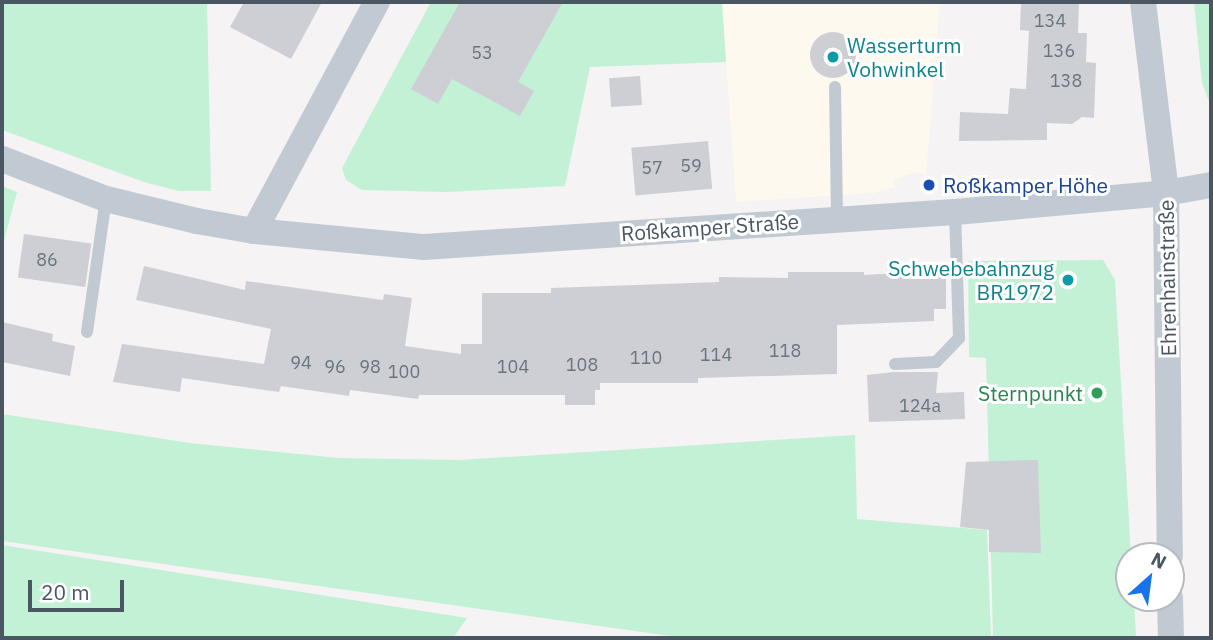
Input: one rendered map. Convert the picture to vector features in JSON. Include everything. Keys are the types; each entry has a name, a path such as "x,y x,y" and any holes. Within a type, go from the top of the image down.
{"street":[{"path":"254,232 377,2"},
{"name":"Ehrenhainstraße","path":"1143,2 1166,193 1170,542"},
{"name":"Roßkamper Straße","path":"2,159 106,199 254,232 424,247 955,212 1166,193 1211,185"},
{"path":"1170,612 1171,638"}],"lane":[{"path":"835,87 836,219"},
{"path":"88,332 106,199"},
{"path":"895,364 936,362 959,338 955,212"}],"shaded area":[{"path":"722,2 940,2 926,176 916,172 892,180 894,187 874,193 736,202"}],"green space":[{"path":"2,2 207,2 211,191 179,191 144,182 2,130"},
{"path":"431,2 722,2 726,62 590,67 565,186 447,192 362,190 346,180 342,168"},
{"path":"1194,2 1211,2 1211,107 1202,83"},
{"path":"2,186 17,192 2,248"},
{"name":"Sternpunkt","path":"1103,260 1115,280 1130,542 1115,542 1115,612 1135,612 1136,638 993,638 986,358 969,357 968,261"},
{"path":"2,414 190,443 338,458 459,460 855,435 857,519 987,530 991,638 684,638 2,541"},
{"path":"2,545 467,618 453,638 2,638"}],"building":[{"path":"244,2 322,2 291,59 230,27"},
{"path":"460,2 563,2 518,82 534,91 520,116 452,79 438,104 411,89"},
{"path":"1021,2 1079,4 1078,33 1087,33 1086,62 1096,63 1094,118 1082,117 1072,124 1047,123 1047,140 959,141 960,112 1008,114 1010,88 1026,89 1029,31 1020,30"},
{"name":"Wasserturm Vohwinkel","path":"833,32 849,39 856,55 849,71 833,78 817,71 810,55 817,39"},
{"path":"640,76 642,105 611,107 609,78"},
{"path":"708,141 712,189 635,196 631,148"},
{"path":"24,234 91,243 85,287 18,278"},
{"path":"144,266 245,290 246,281 383,300 384,294 412,298 405,346 461,354 461,344 482,344 482,293 551,293 551,288 719,282 719,277 788,278 788,272 864,272 864,275 946,270 946,309 934,309 934,321 837,325 837,374 698,378 698,383 600,383 600,390 595,390 595,405 565,405 565,395 419,395 418,399 350,390 349,396 281,386 279,392 182,378 180,392 113,382 122,344 264,364 271,329 136,300"},
{"path":"2,322 53,334 52,341 75,346 70,376 2,362"},
{"path":"938,372 936,393 964,392 965,419 869,422 867,375"},
{"path":"1038,460 1041,553 989,552 989,530 960,527 966,462"}],"place":[{"name":"Wasserturm Vohwinkel","path":"833,57"},
{"name":"Roßkamper Höhe","path":"929,185"},
{"name":"Schwebebahnzug BR1972","path":"1068,280"},
{"name":"Sternpunkt","path":"1097,393"}]}
